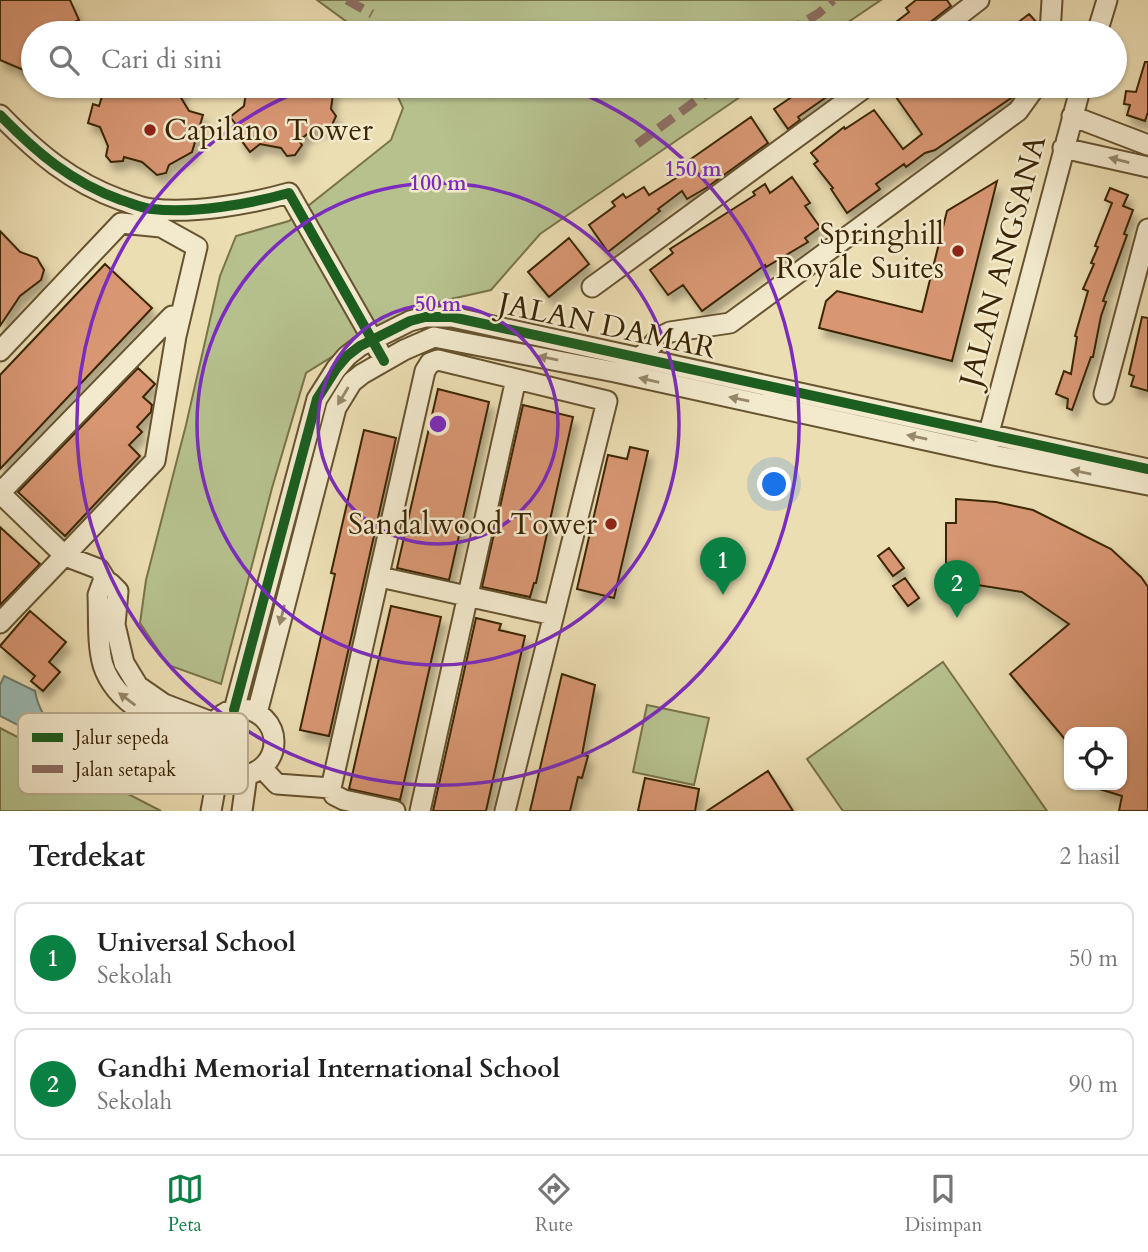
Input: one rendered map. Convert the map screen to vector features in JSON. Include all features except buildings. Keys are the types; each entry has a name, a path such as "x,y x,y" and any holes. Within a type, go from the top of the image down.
{"street":[{"path":"952,21 979,0"},
{"path":"1051,21 1052,0"},
{"path":"1101,21 1107,0"},
{"path":"592,287 851,98"},
{"path":"640,358 660,337 670,332 730,323 1018,111 1027,98"},
{"name":"JALAN ANGSANA","path":"986,443 1077,98"},
{"path":"0,116 23,139 65,173 93,190 149,209 232,205 289,192 384,361"},
{"path":"1072,116 1148,145"},
{"path":"1063,148 1148,167"},
{"path":"0,351 121,223 161,227 197,247 184,303 170,330 0,493 65,556 99,569 107,582 114,586 118,591 116,625 124,663 138,687 164,704 188,713"},
{"path":"1104,394 1148,229"},
{"name":"JALAN DAMAR","path":"234,710 317,399 335,369 347,356 410,321 440,316 618,363 986,443 1148,485"},
{"path":"0,623 155,461 170,330"},
{"name":"JALAN DAMAR","path":"257,713 336,408 352,382 384,361 434,337 618,363 640,358 684,378"},
{"path":"395,811 344,800 334,795 331,788 425,371 429,363 438,360 607,401 505,811"},
{"path":"420,811 516,379"},
{"name":"JALAN DAMAR","path":"986,443 1148,469"},
{"path":"380,577 553,615"},
{"path":"107,582 102,584 99,590 103,665 117,691 145,713"},
{"path":"227,713 246,709 257,713 267,721 273,733 274,746 260,766 242,811"},
{"path":"260,766 294,785 331,788"},
{"path":"248,771 260,766"}],"green space":[{"path":"317,0 881,0 850,21 346,21"},
{"path":"398,98 738,98 540,234 491,290 411,308 306,373 272,488 221,684 168,665 140,623 146,580 186,425 220,276 236,236 289,221 391,140 403,108"},
{"path":"943,662 1047,811 843,811 807,759"},
{"path":"647,705 709,718 694,785 633,772"},
{"path":"0,728 18,737 18,794 128,794 161,811 0,811"}],"water":[{"path":"4,676 35,691 43,713 18,713 18,725 0,716 0,685"}],"marked path":[{"path":"347,0 372,14"},
{"path":"805,21 833,0"},
{"path":"637,144 700,98"}],"cycle path":[{"path":"0,115 27,142 70,175 103,193 144,208 203,209 289,193 384,361"},
{"path":"234,710 317,399 336,369 360,346 410,321 425,317 452,317 1148,469"}],"place":[{"name":"Capilano Tower","path":"150,130"},
{"name":"Springhill Royale Suites","path":"958,251"},
{"name":"Sandalwood Tower","path":"611,524"},
{"name":"Universal School","path":"723,595"},
{"name":"Gandhi Memorial International School","path":"957,618"}]}
